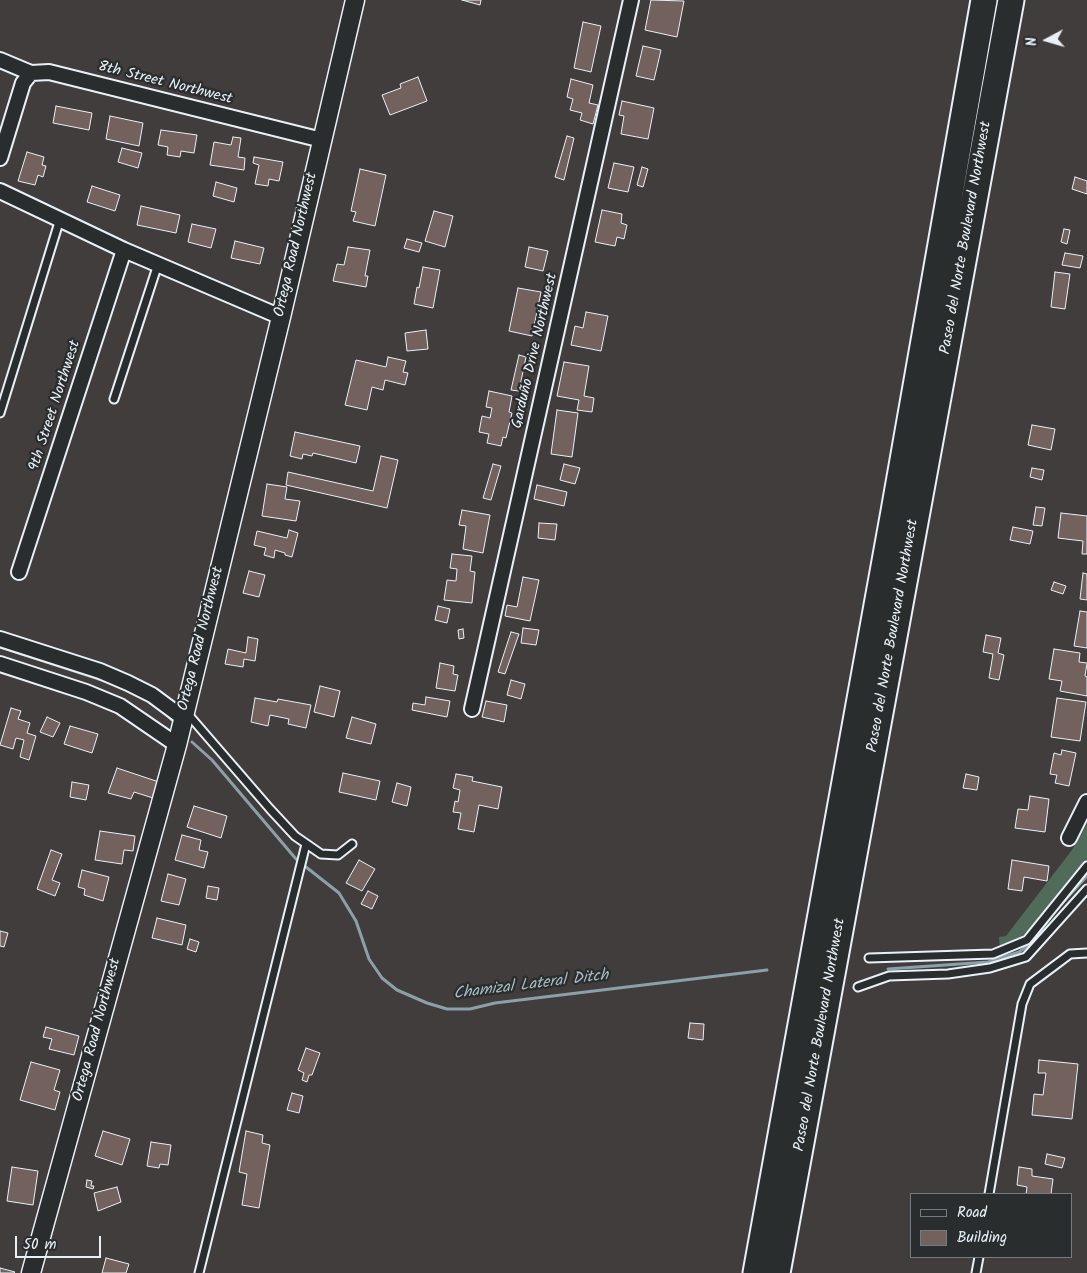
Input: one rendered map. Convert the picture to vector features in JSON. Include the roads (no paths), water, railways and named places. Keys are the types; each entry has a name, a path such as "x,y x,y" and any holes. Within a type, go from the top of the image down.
{"highway":[{"name":"Paseo del Norte Boulevard Northwest","path":"756,1273 984,0"},
{"name":"Paseo del Norte Boulevard Northwest","path":"777,1273 1011,0"}],"street":[{"name":"Ortega Road Northwest","path":"31,1273 177,745 355,0"},
{"name":"Garduño Drive Northwest","path":"472,709 631,0"},
{"name":"8th Street Northwest","path":"0,60 31,73 49,72 322,140"},
{"path":"0,158 23,83 31,73"},
{"path":"0,191 124,250 280,317"},
{"name":"9th Street Northwest","path":"19,572 124,250"},
{"path":"0,639 100,671 152,695 184,714"},
{"path":"0,664 86,692 120,706 177,745"},
{"path":"1068,838 1087,802"}],"lane":[{"path":"0,413 60,219"},
{"path":"114,399 158,264"},
{"path":"184,714 295,836 321,854 338,855 352,844"},
{"path":"200,1273 306,844"},
{"path":"869,958 993,954 1027,940 1087,866"},
{"path":"858,987 889,976 965,972 990,968 1026,957 1087,889"},
{"path":"989,1193 1022,1004 1030,984 1050,967 1070,954 1087,953"},
{"path":"976,1273 979,1258"}],"waterway":[{"name":"Chamizal Lateral Ditch","path":"0,647 111,683"},
{"name":"Chamizal Lateral Ditch","path":"166,714 173,721"},
{"name":"Chamizal Lateral Ditch","path":"192,742 212,760 296,859"},
{"name":"Chamizal Lateral Ditch","path":"306,867 339,893 356,921 369,959 382,978 397,990 447,1009 470,1009 495,1003 767,970"},
{"name":"Chamizal Lateral Ditch","path":"888,969 988,962 1019,952 1033,942 1054,912 1087,876"}]}
